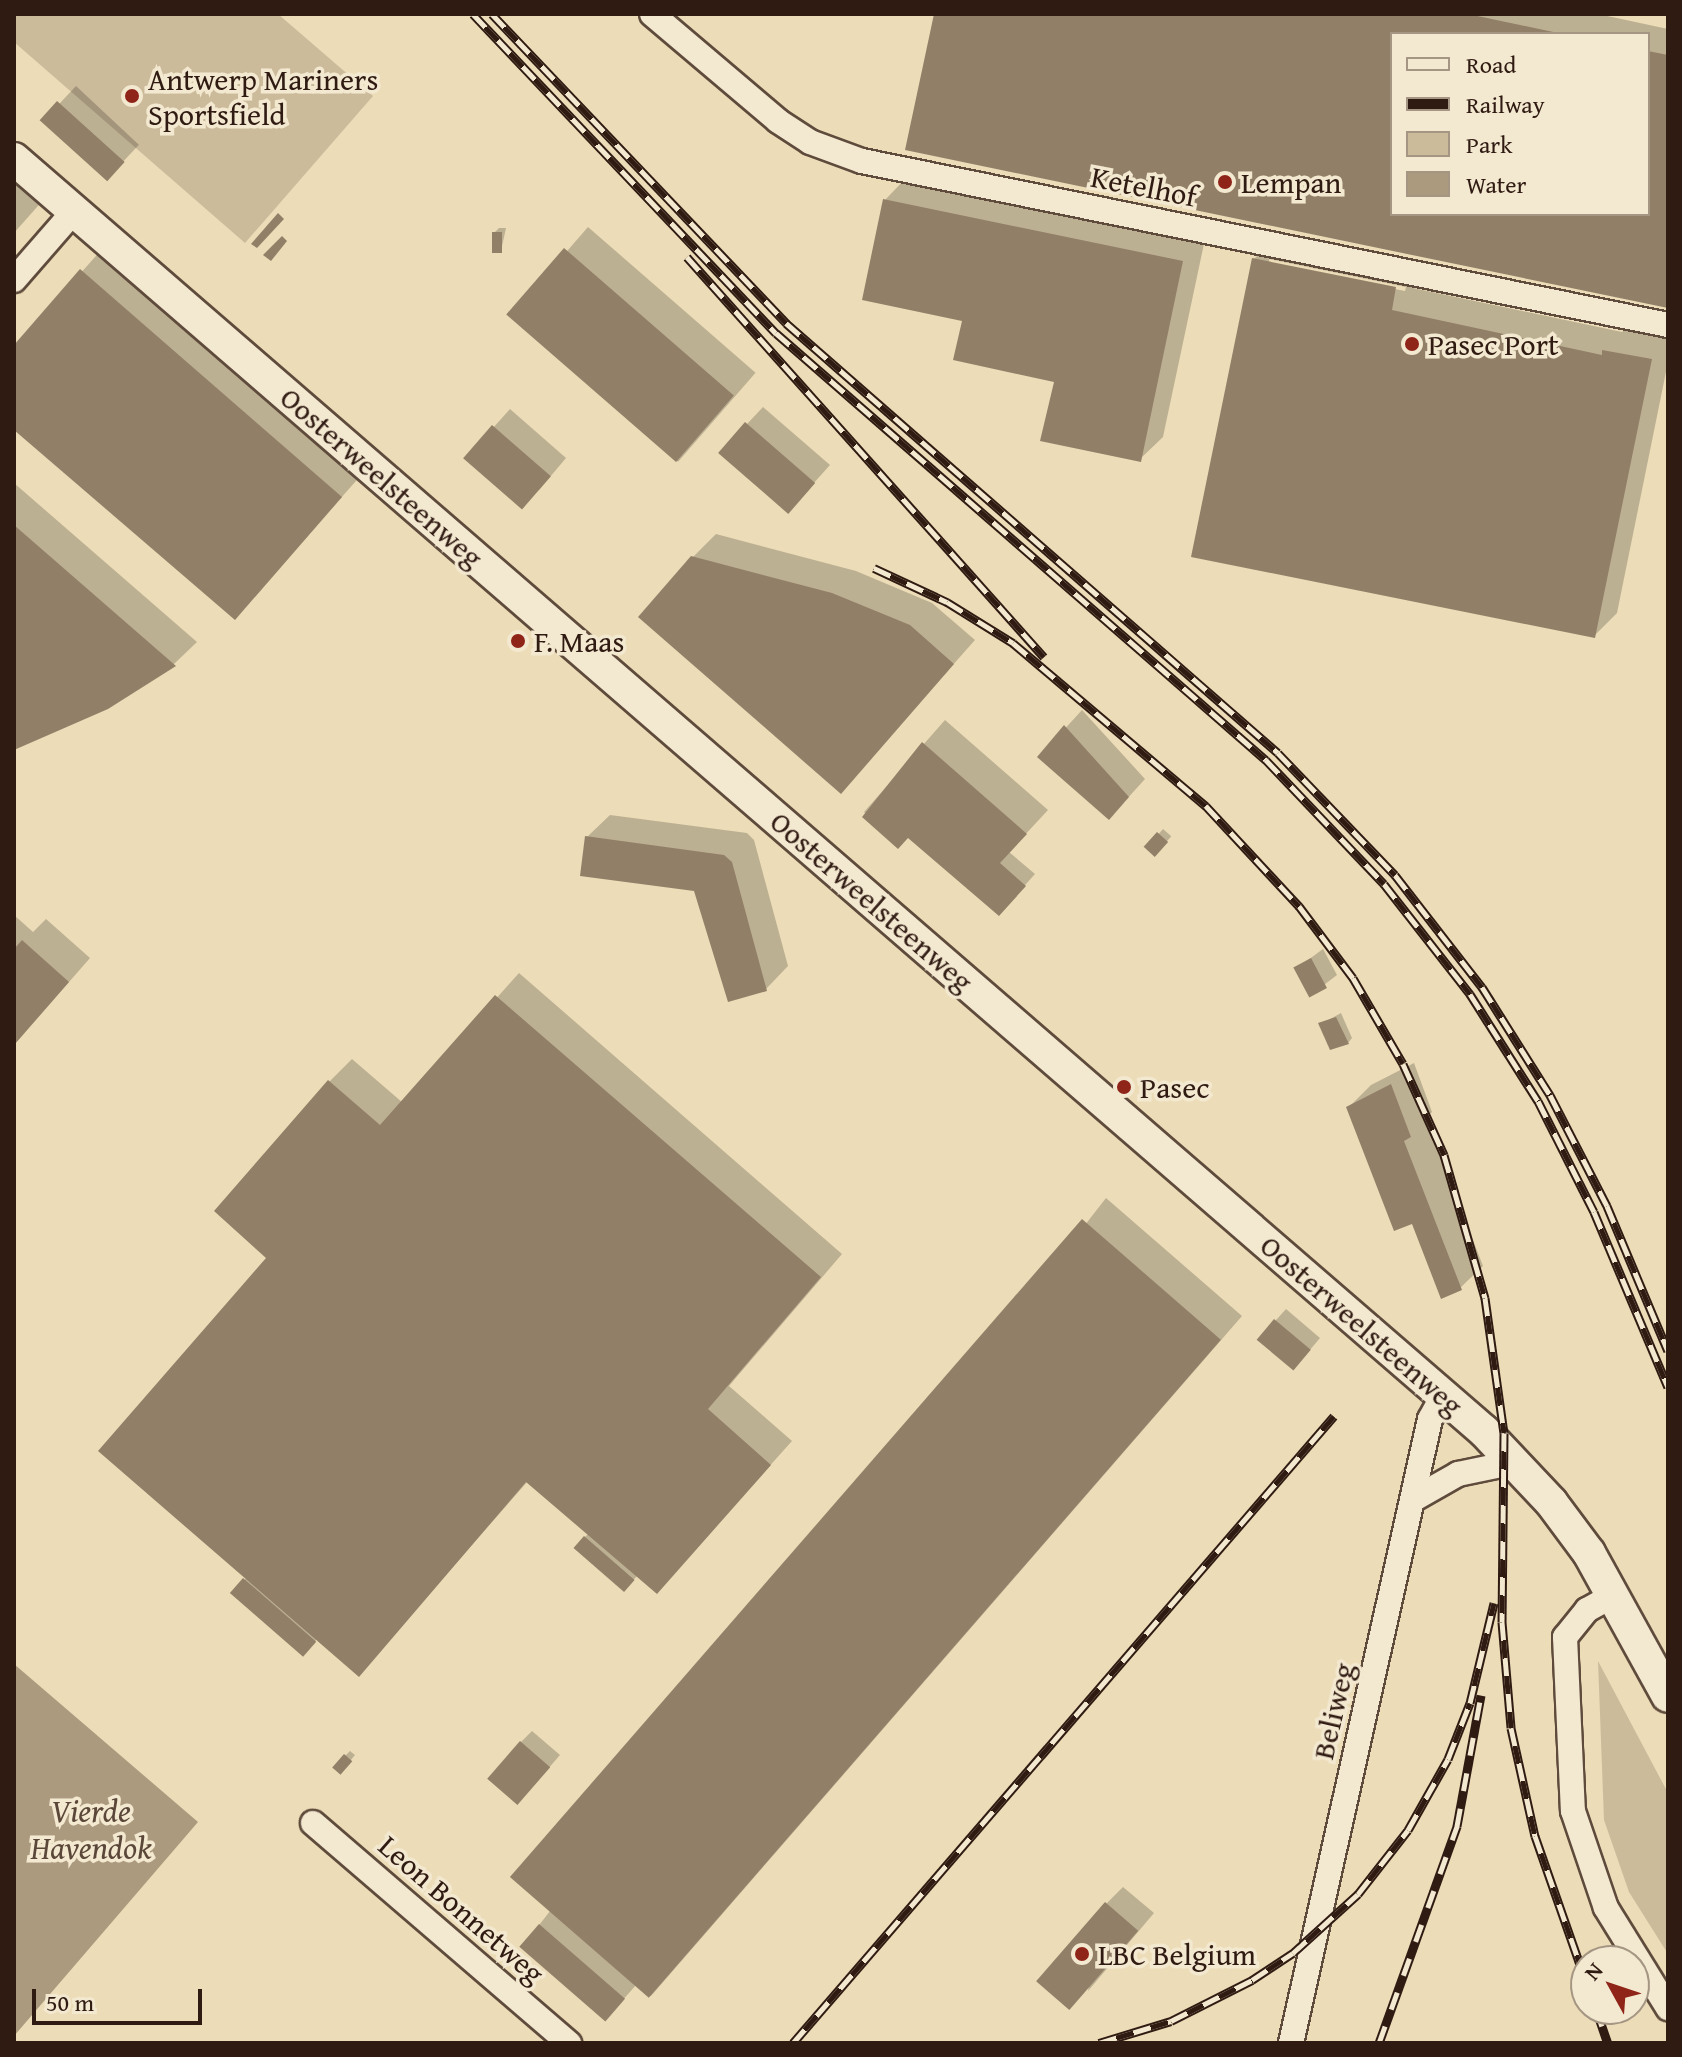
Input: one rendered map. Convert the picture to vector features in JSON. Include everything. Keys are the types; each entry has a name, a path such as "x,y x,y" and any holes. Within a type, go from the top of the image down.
{"main road":[{"name":"Oosterweelsteenweg","path":"14,159 1516,1462 1564,1519 1614,1595 1668,1696"}],"street":[{"name":"Ketelhof","path":"652,14 778,121 810,142 862,161 1668,325"},
{"path":"14,280 74,211"},
{"name":"Beliweg","path":"1291,2043 1430,1419 1443,1396"},
{"path":"1414,1499 1458,1474 1516,1462"},
{"path":"1614,1595 1587,1610 1565,1637 1573,1811 1606,1908 1668,2008"},
{"name":"Leon Bonnetweg","path":"313,1823 569,2043"}],"green space":[{"path":"14,14 278,14 373,96 245,243 14,42"},
{"path":"1598,1661 1668,1793 1668,1954 1629,1892 1604,1820"}],"water":[{"name":"Vierde Havendok","path":"14,1664 198,1822 14,2036"}],"building":[{"name":"Lempan","path":"934,14 1468,14 1553,32 1390,32 1390,216 1650,216 1650,51 1668,55 1668,308 905,150"},
{"path":"57,101 125,162 107,181 40,120"},
{"path":"883,199 1183,261 1141,462 1040,441 1054,382 953,360 962,321 862,300"},
{"path":"278,213 284,219 257,248 251,244"},
{"path":"492,232 502,232 502,253 492,253"},
{"path":"282,236 287,241 271,261 263,255"},
{"path":"564,248 734,396 676,462 506,314"},
{"path":"1252,258 1396,287 1392,310 1602,355 1602,350 1652,359 1595,638 1191,557"},
{"path":"80,269 342,497 235,620 14,430 14,345"},
{"path":"745,422 815,483 788,514 718,453"},
{"path":"492,425 551,476 522,509 463,458"},
{"path":"14,525 176,666 108,709 14,750"},
{"path":"691,556 832,593 910,625 954,664 841,794 638,617"},
{"path":"1064,725 1129,797 1109,820 1037,757"},
{"path":"922,742 1027,834 1000,863 1026,886 999,916 908,838 898,849 862,817"},
{"path":"1157,832 1168,842 1155,857 1144,847"},
{"path":"585,836 724,855 732,862 767,991 728,1002 694,891 580,876"},
{"path":"22,940 69,982 14,1045 14,949"},
{"path":"1311,958 1327,988 1309,997 1293,967"},
{"path":"495,995 821,1277 708,1409 771,1465 657,1594 526,1482 359,1677 98,1451 266,1258 214,1211 328,1080 380,1125"},
{"path":"1336,1017 1349,1044 1330,1050 1318,1023"},
{"path":"1391,1084 1411,1137 1404,1141 1462,1290 1441,1299 1412,1224 1394,1231 1346,1107"},
{"path":"1082,1219 1221,1340 649,1998 510,1877"},
{"path":"1274,1319 1311,1350 1293,1371 1257,1340"},
{"path":"584,1536 635,1580 624,1592 574,1548"},
{"path":"243,1578 316,1642 303,1657 230,1593"},
{"path":"520,1741 550,1767 517,1805 487,1779"},
{"path":"344,1754 352,1761 340,1775 332,1768"},
{"path":"1105,1902 1138,1931 1069,2010 1036,1981"},
{"path":"539,1924 625,1999 605,2021 519,1947"}],"railway":[{"path":"473,14 776,333 1266,760 1384,884 1470,994 1538,1101 1594,1212 1668,1387"},
{"path":"492,14 786,323 1278,753 1395,875 1482,987 1550,1095 1607,1206 1668,1351"},
{"path":"687,257 1044,657"},
{"path":"874,568 947,602 1013,643 1206,806 1299,906 1353,978 1403,1064 1444,1155 1485,1298 1504,1433 1502,1622 1511,1728 1535,1836 1573,1945"},
{"path":"793,2043 1334,1416"},
{"path":"1099,2043 1171,2021 1252,1980 1293,1953 1358,1894 1408,1830 1448,1759 1470,1703 1494,1603"},
{"path":"1379,2043 1457,1826 1481,1695"},
{"path":"1602,2025 1608,2043"}],"place":[{"name":"Antwerp Mariners Sportsfield","path":"132,96"},
{"name":"Lempan","path":"1225,182"},
{"name":"Pasec Port","path":"1412,344"},
{"name":"F. Maas","path":"518,641"},
{"name":"Pasec","path":"1124,1087"},
{"name":"LBC Belgium","path":"1082,1954"}]}
